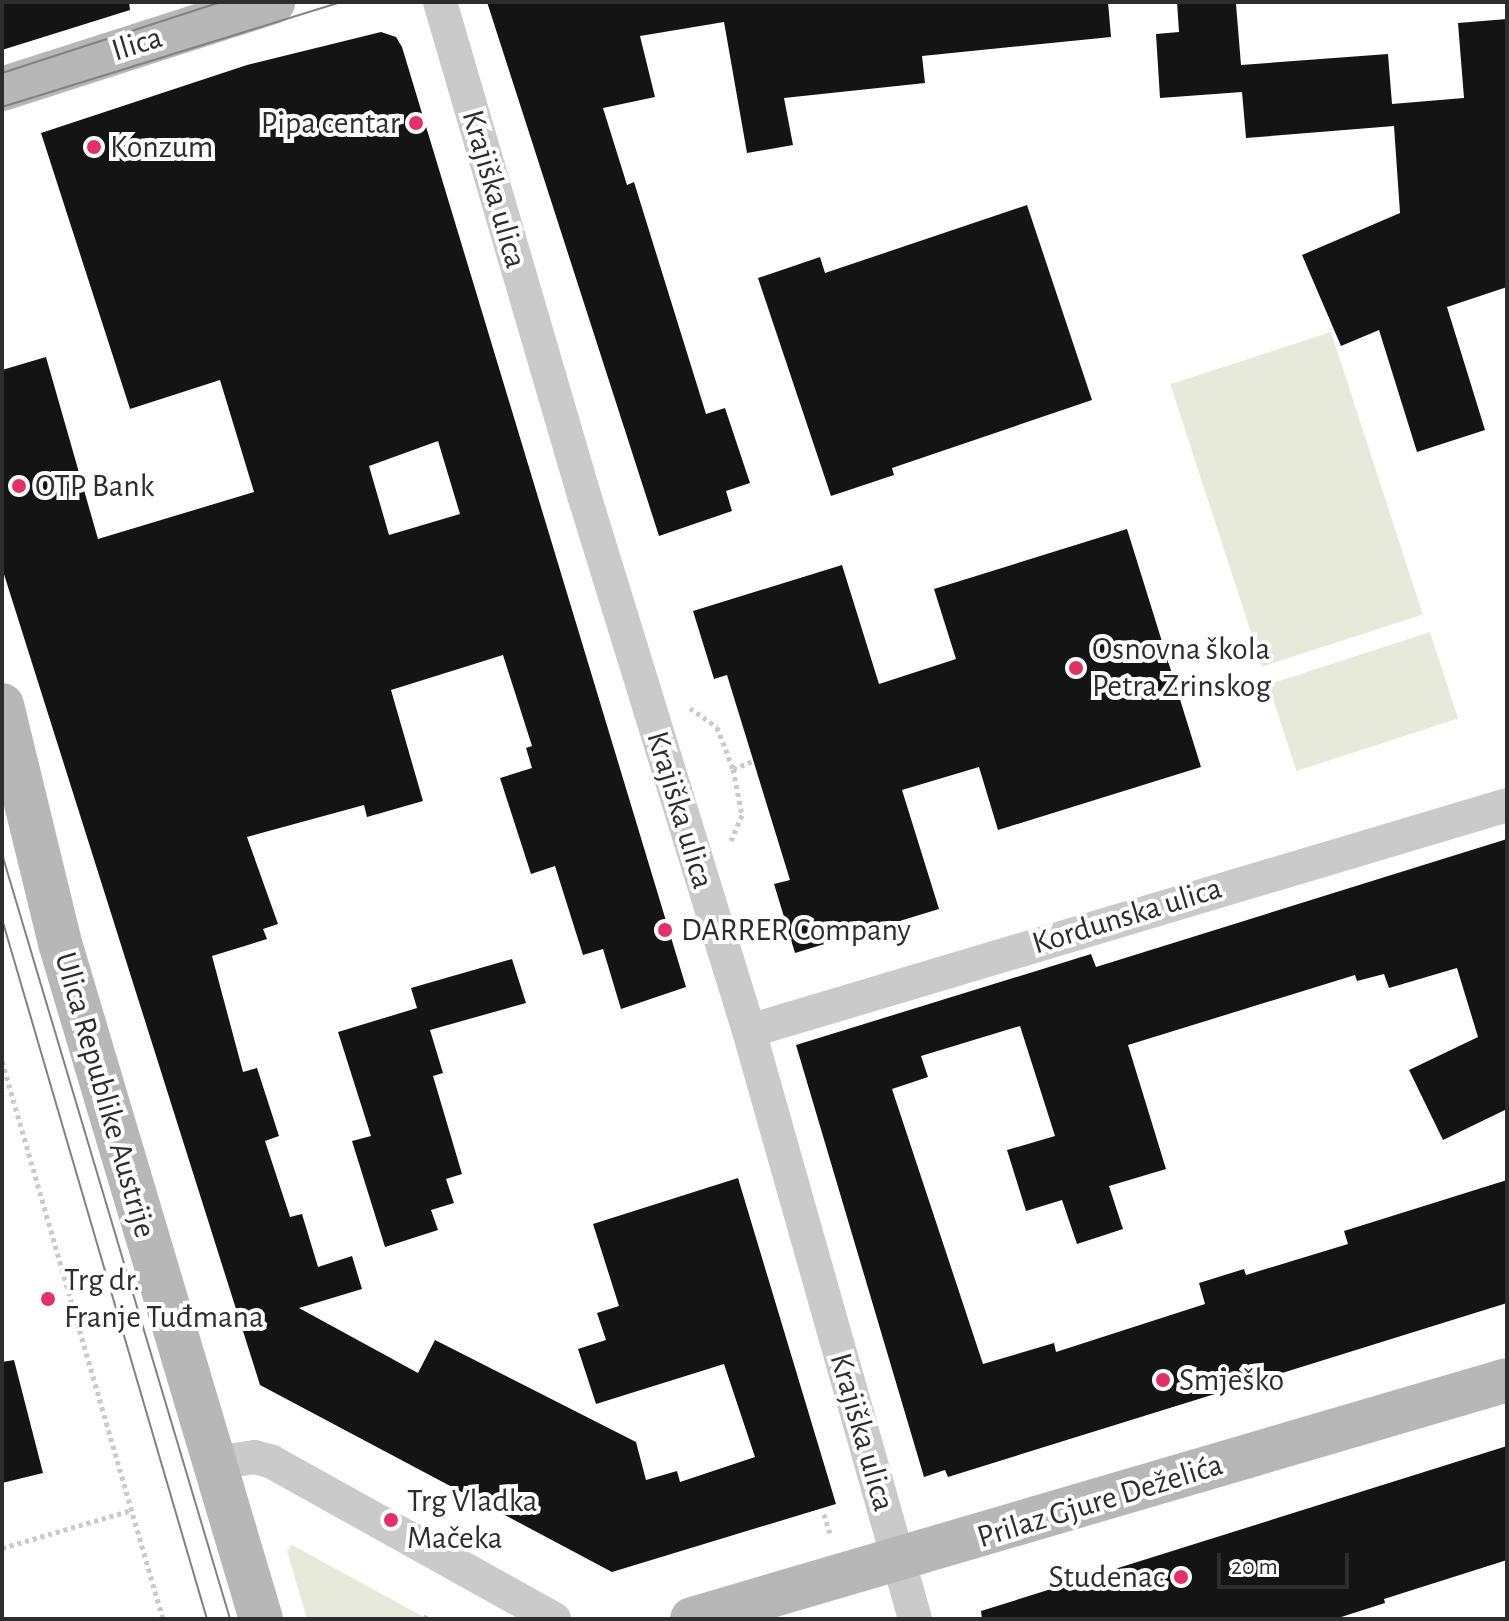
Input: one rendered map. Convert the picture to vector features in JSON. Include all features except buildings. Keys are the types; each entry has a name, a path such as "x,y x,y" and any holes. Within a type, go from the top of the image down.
{"main road":[{"name":"Ilica","path":"2,89 273,2"},
{"name":"Ulica Republike Austrije","path":"2,705 60,943 261,1619"},
{"name":"Prilaz Gjure Deželića","path":"692,1619 1507,1380"}],"street":[{"name":"Krajiška ulica","path":"440,2 592,523 749,1031 915,1619"},
{"name":"Kordunska ulica","path":"749,1031 1507,805"},
{"path":"214,1463 255,1457 272,1462 554,1619"}],"path":[{"path":"681,705 717,727 733,769 742,815 725,848"},
{"path":"733,769 753,761"},
{"path":"2,1061 163,1619"},
{"path":"2,1548 132,1510"},
{"path":"425,1619 428,1612"}],"green space":[{"path":"1331,332 1423,614 1262,667 1170,384"},
{"path":"1430,632 1458,719 1296,771 1268,685"},
{"path":"292,1545 428,1619 307,1619 287,1551"}],"tram line":[{"path":"2,73 221,2"},
{"path":"2,107 341,2"},
{"path":"2,854 230,1619"},
{"path":"2,919 207,1619"}],"place":[{"name":"Pipa centar","path":"416,123"},
{"name":"Konzum","path":"94,147"},
{"name":"OTP Bank","path":"19,486"},
{"name":"Osnovna škola Petra Zrinskog","path":"1076,668"},
{"name":"DARRER Company","path":"665,930"},
{"name":"Trg dr. Franje Tuđmana","path":"48,1299"},
{"name":"Smješko","path":"1163,1380"},
{"name":"Trg Vladka Mačeka","path":"391,1520"},
{"name":"Studenac","path":"1181,1577"}]}
